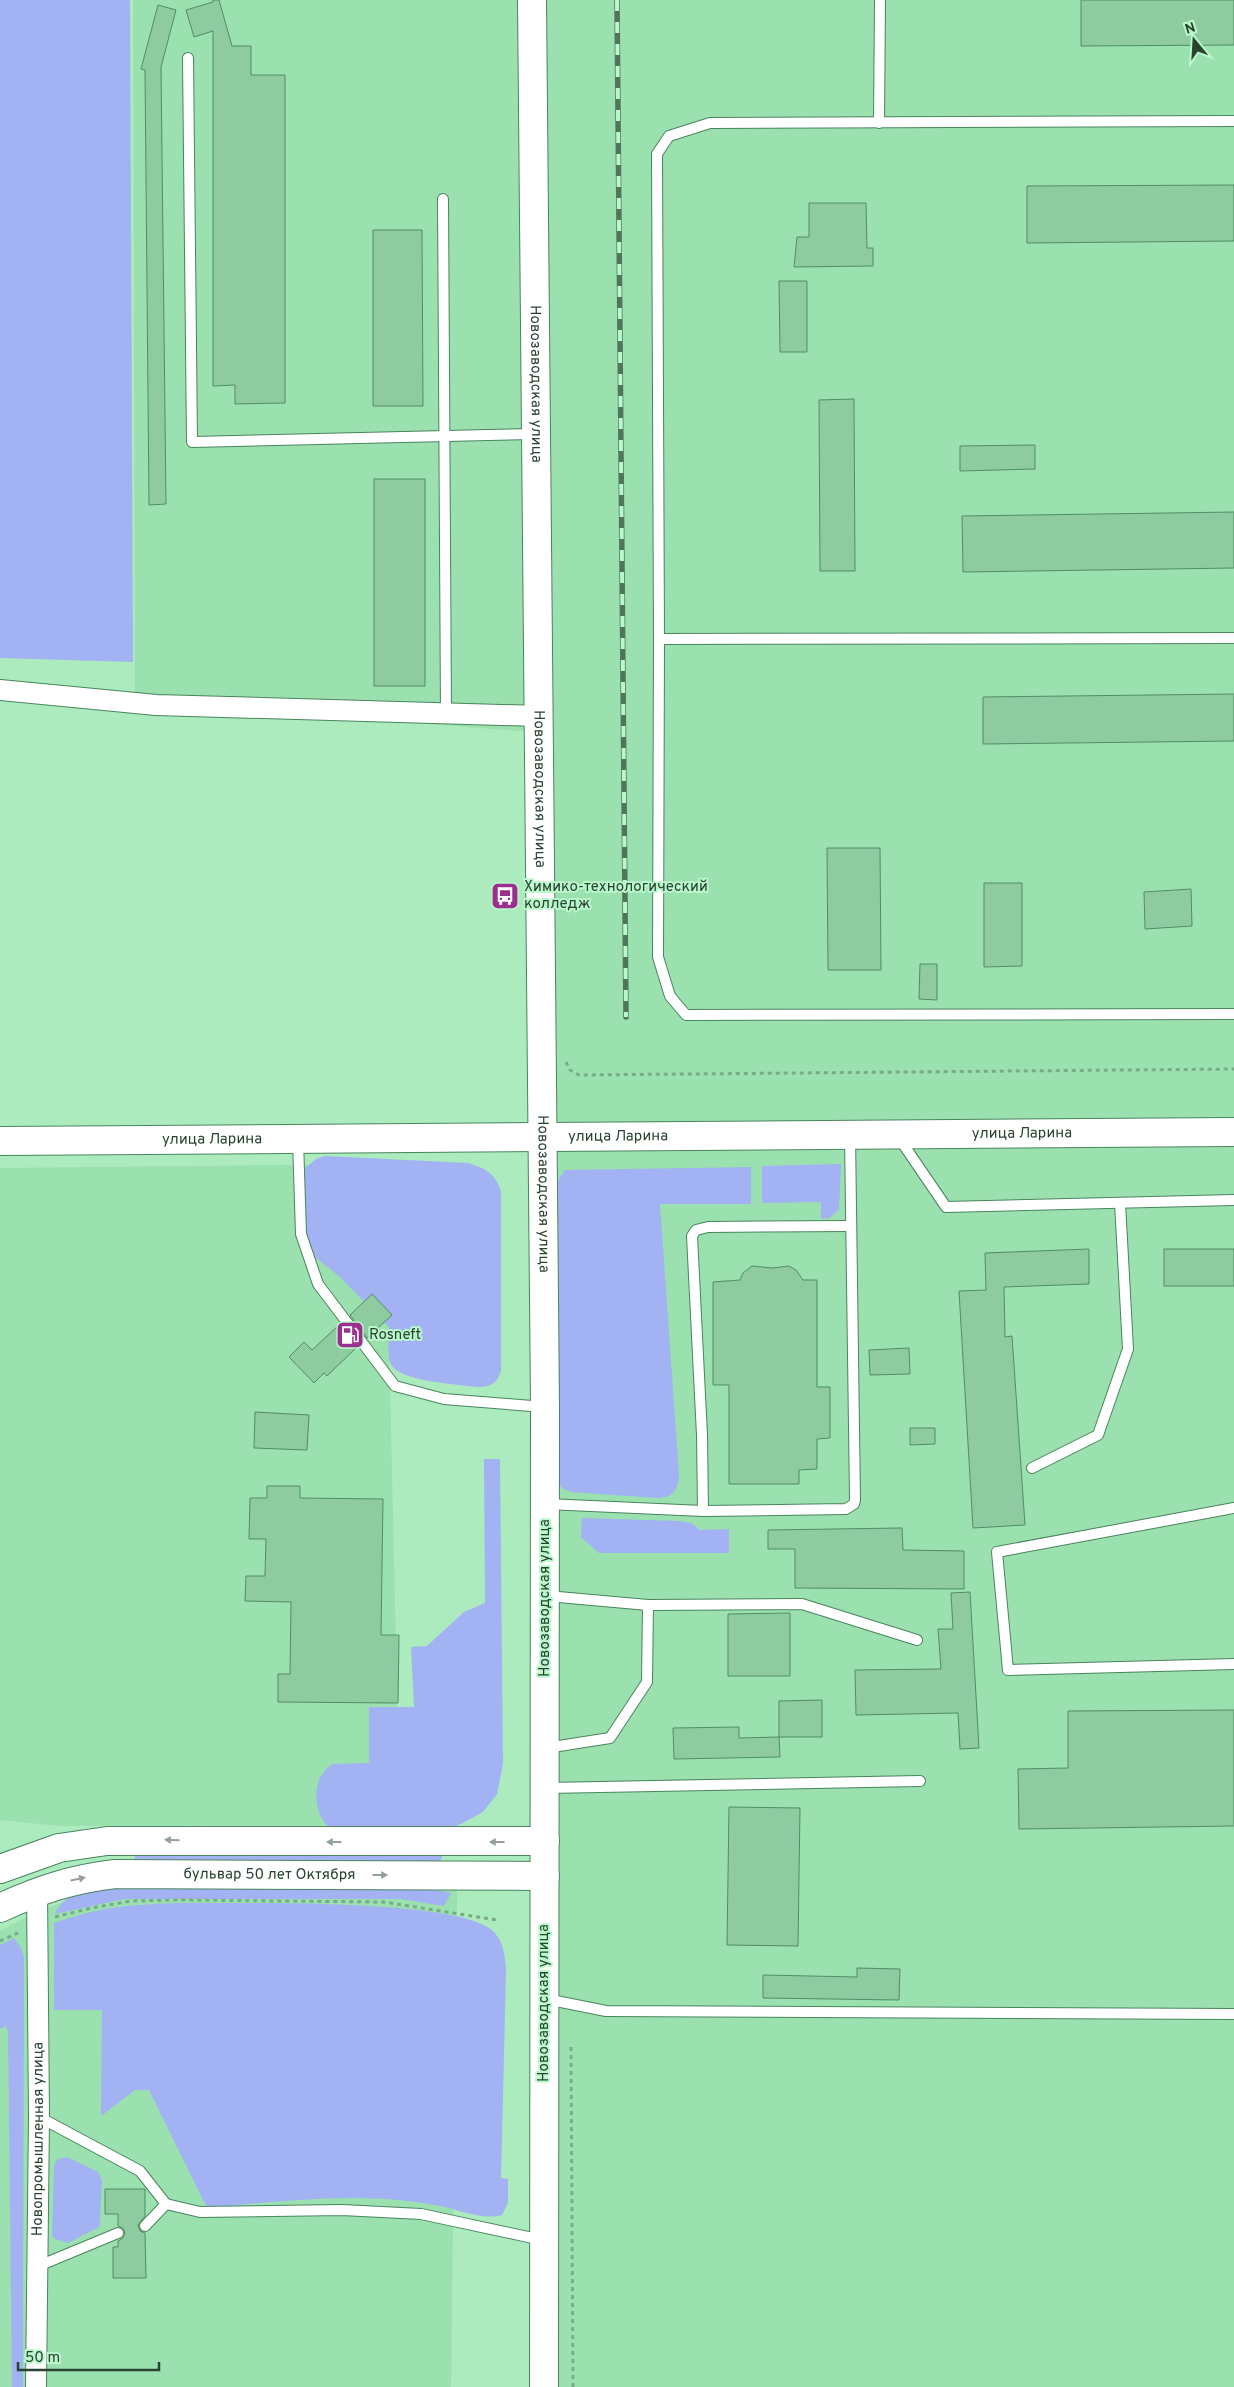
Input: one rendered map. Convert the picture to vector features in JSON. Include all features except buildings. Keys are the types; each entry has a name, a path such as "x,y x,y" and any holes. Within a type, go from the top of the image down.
{"main road":[{"name":"Новозаводская улица","path":"532,0 545,1407 544,2387"},
{"name":"улица Ларина","path":"0,1141 1234,1132"},
{"path":"2,1863 59,1848 107,1842 545,1842"},
{"path":"443,1875 454,1870 459,1862 460,1855 455,1848 446,1842"},
{"name":"бульвар 50 лет Октября","path":"0,1908 37,1891 79,1878 115,1874 545,1876"}],"street":[{"path":"0,690 156,705 539,716"},
{"name":"Новопромышленная улица","path":"36,2387 39,2117 37,1891"}],"lane":[{"path":"879,123 880,0"},
{"path":"188,58 192,442 536,434"},
{"path":"1234,121 710,123 670,136 657,154 658,957 670,996 686,1015 1234,1014"},
{"path":"443,199 446,713"},
{"path":"659,639 1234,638"},
{"path":"545,1504 704,1511 846,1509 854,1504 850,1134"},
{"path":"897,1134 946,1207 1234,1200"},
{"path":"298,1139 301,1234 318,1284 395,1386 444,1398 545,1407"},
{"path":"1032,1468 1098,1435 1128,1349 1120,1203"},
{"path":"704,1511 692,1236 696,1230 708,1227 851,1226"},
{"path":"1234,1508 997,1552 1008,1670 1234,1664"},
{"path":"545,1596 648,1605 802,1604 917,1640"},
{"path":"545,1748 610,1738 647,1682 648,1605"},
{"path":"545,1788 920,1780"},
{"path":"543,1998 606,2011 1234,2014"},
{"path":"39,2117 140,2170 166,2204 200,2212 342,2210 421,2214 543,2240"},
{"path":"146,2226 166,2204"},
{"path":"36,2268 118,2233"}],"path":[{"path":"566,1064 570,1070 579,1075 1234,1069"},
{"path":"0,1941 37,1923 91,1908 115,1904 179,1900 384,1902 497,1920"},
{"path":"571,2048 573,2387"}],"shaded area":[{"path":"0,0 130,0 133,662 0,658"},
{"path":"133,0 527,0 533,732 135,702"},
{"path":"533,0 1234,0 1234,2387 545,2387"},
{"path":"325,1156 468,1163 489,1172 496,1180 501,1191 501,1371 495,1382 477,1387 443,1383 415,1378 395,1369 389,1358 389,1327 340,1277 310,1253 298,1227 304,1169 316,1159"},
{"path":"385,1164 400,1825 59,1826 0,1820 0,1168"},
{"path":"841,1164 839,1210 829,1218 821,1219 821,1202 762,1203 762,1166"},
{"path":"751,1167 751,1204 660,1204 679,1475 678,1484 674,1492 663,1498 658,1498 571,1492 562,1488 557,1481 554,1192 557,1182 565,1170"},
{"path":"484,1459 500,1459 503,1764 497,1794 483,1812 450,1828 329,1828 319,1813 316,1795 317,1786 325,1770 332,1764 369,1763 369,1707 414,1707 411,1647 427,1646 464,1612 485,1603"},
{"path":"582,1518 679,1521 691,1523 700,1530 729,1529 729,1553 599,1553 581,1537"},
{"path":"136,1852 442,1852 443,1855 439,1863 137,1863 134,1860"},
{"path":"324,1881 457,1890 451,2387 0,2387 0,1931 40,1910 108,1887"},
{"path":"401,1883 451,1893 444,1906 400,1899 124,1899 55,1914 64,1901 71,1897 86,1891 110,1886"},
{"path":"176,1903 292,1903 393,1908 438,1913 473,1921 494,1932 502,1945 506,1970 501,2178 508,2179 508,2203 502,2215 477,2215 435,2205 406,2201 350,2198 207,2208 149,2090 135,2090 101,2116 102,2010 54,2010 54,1923 100,1910"},
{"path":"14,1938 21,1948 24,1957 23,2387 12,2387 8,2032 6,2026 0,2029 0,1945"},
{"path":"67,2157 98,2172 102,2180 99,2227 68,2243 55,2239 52,2235 54,2165 58,2159"}],"railway":[{"path":"617,0 626,1017"}],"place":[{"name":"Химико-технологический колледж","path":"505,896"},
{"name":"Rosneft","path":"350,1335"}]}
